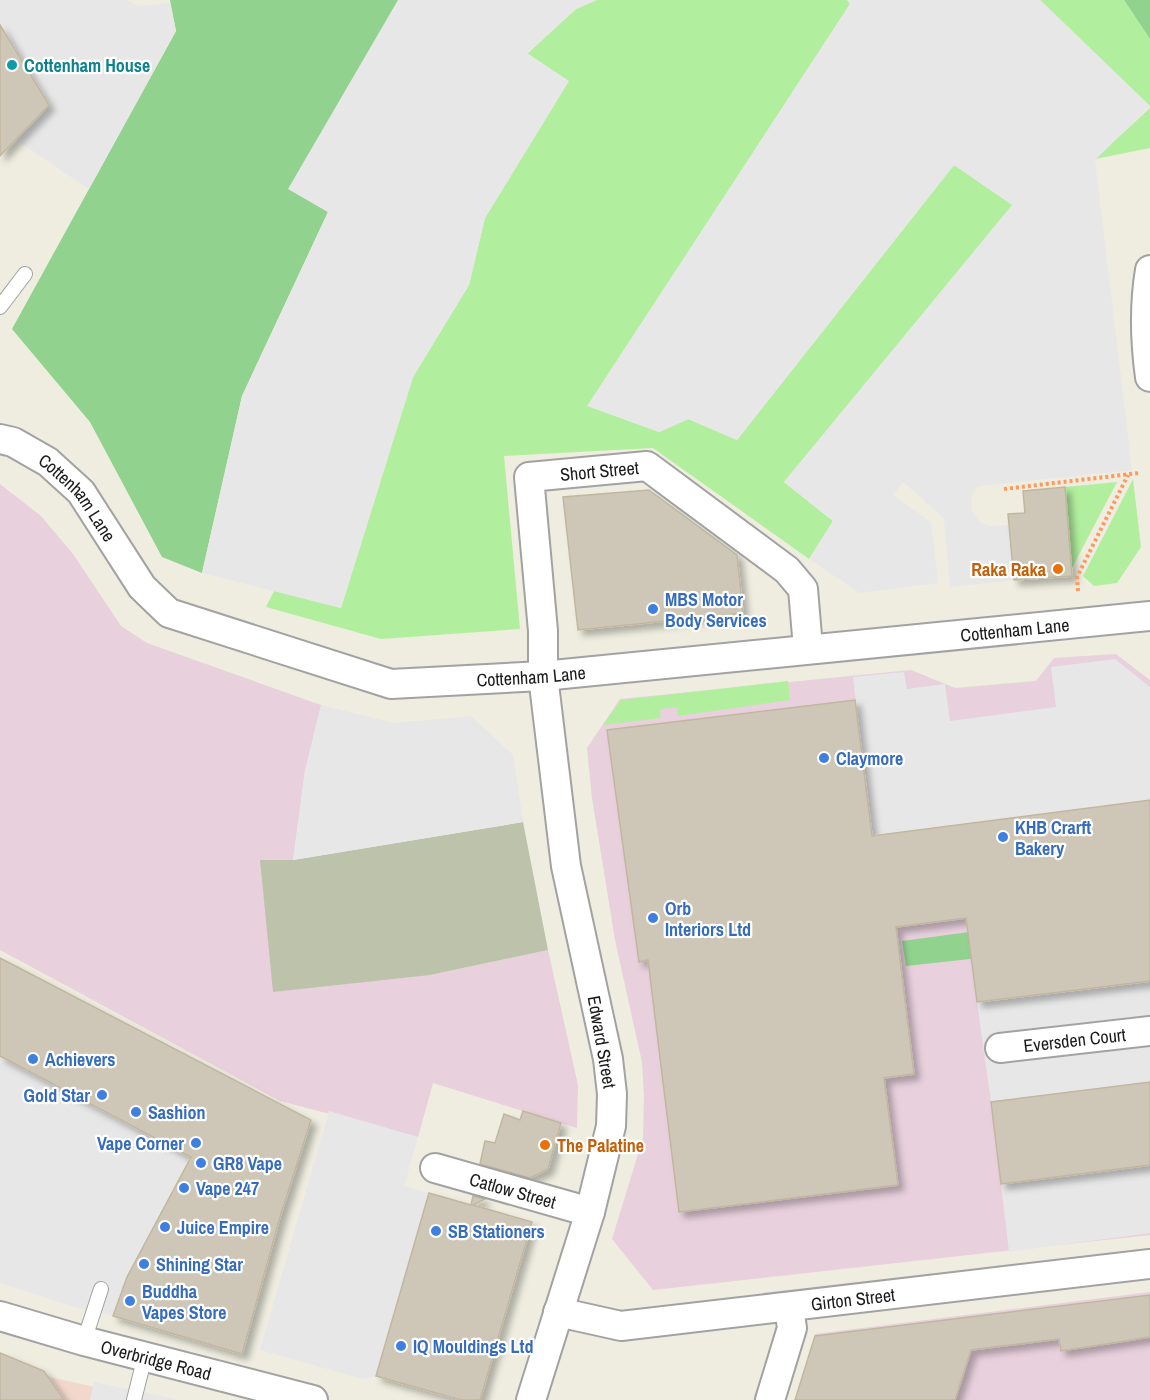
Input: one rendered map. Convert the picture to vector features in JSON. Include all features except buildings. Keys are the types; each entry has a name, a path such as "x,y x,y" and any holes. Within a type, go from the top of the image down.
{"street":[{"path":"1150,270 1146,292 1145,338 1150,377"},
{"name":"Cottenham Lane","path":"0,439 13,442 48,462 81,492 142,587 169,613 391,684 543,676 1150,616"},
{"name":"Short Street","path":"543,676 543,631 529,477 647,466 787,570 803,589 808,648"},
{"name":"Edward Street","path":"531,1400 590,1212 611,1126 612,1094 608,1059 566,866 543,676"},
{"name":"Eversden Court","path":"1000,1048 1150,1031"},
{"name":"Catlow Street","path":"435,1167 590,1212"},
{"name":"Girton Street","path":"558,1312 621,1326 1150,1264"},
{"path":"770,1400 792,1328 789,1308"},
{"name":"Overbridge Road","path":"0,1316 84,1341 313,1400"}],"lane":[{"path":"0,307 25,274"},
{"path":"84,1341 101,1289"},
{"path":"135,1400 145,1356"}],"path":[{"path":"1004,489 1139,473"},
{"path":"1078,600 1077,578 1128,475"}],"shaded area":[{"path":"0,0 126,0 140,6 170,3 176,31 89,189 16,140 49,105 0,25"},
{"path":"398,0 596,0 576,9 527,53 569,81 485,218 469,285 413,377 341,608 202,573 242,396 328,212 288,189"},
{"path":"847,0 1040,0 1150,106 1095,160 1132,470 979,486 974,490 971,498 972,510 979,521 989,526 1009,525 1014,580 950,587 944,518 903,482 893,495 931,522 938,583 860,593 809,559 833,521 784,482 1012,205 954,165 737,440 689,419 659,432 587,406 850,4"},
{"path":"0,484 41,516 73,554 121,626 147,643 321,705 305,771 293,860 260,861 430,975 548,950 578,1085 577,1128 433,1083 418,1137 280,1101 0,950"},
{"path":"1116,654 1150,680 1150,1235 653,1290 612,1239 643,1138 644,1096 642,1062 615,940 592,798 587,748 620,699 911,670 955,688 1036,681 1054,658"},
{"path":"1115,659 1150,687 1150,800 872,836 853,677 904,672 907,689 945,684 950,721 1056,707 1051,667"},
{"path":"321,705 394,723 471,716 513,755 523,822 293,860 305,771"},
{"path":"523,822 548,950 430,975 273,992 260,860 293,860"},
{"path":"1150,981 1150,1082 991,1102 977,1002"},
{"path":"0,1056 190,1156 125,1281 113,1316 75,1307 0,1283"},
{"path":"329,1111 418,1137 404,1186 429,1193 376,1376 363,1379 260,1350"},
{"path":"1150,1165 1150,1233 1009,1252 1001,1184"},
{"path":"1150,1292 1150,1400 795,1400 815,1334"},
{"path":"0,1366 153,1400 0,1400"},
{"path":"94,1382 180,1400 90,1400"}],"green space":[{"path":"170,0 399,0 289,189 328,212 242,396 202,573 162,557 90,422 12,329 176,31"},
{"path":"597,0 847,0 850,4 588,406 659,432 688,419 737,440 954,165 1013,205 784,482 833,521 809,559 653,448 504,456 520,629 381,639 266,607 274,591 341,608 413,377 469,285 485,218 568,82 527,54 576,9"},
{"path":"1040,0 1124,0 1150,39 1150,106"},
{"path":"1124,0 1150,0 1150,39"},
{"path":"1150,108 1150,148 1095,159"},
{"path":"1133,479 1141,547 1117,583 1094,586 1083,576"},
{"path":"1117,482 1072,568 1065,487"},
{"path":"788,681 790,700 678,716 677,707 660,709 661,718 603,725 621,700"},
{"path":"1150,908 1025,953 906,966 902,941"}],"place":[{"name":"Cottenham House","path":"12,65"},
{"name":"Raka Raka","path":"1058,569"},
{"name":"MBS Motor Body Services","path":"653,609"},
{"name":"Claymore","path":"824,758"},
{"name":"KHB Crarft Bakery","path":"1003,837"},
{"name":"Orb Interiors Ltd","path":"653,918"},
{"name":"Achievers","path":"33,1059"},
{"name":"Gold Star","path":"102,1095"},
{"name":"Sashion","path":"136,1112"},
{"name":"Vape Corner","path":"196,1143"},
{"name":"The Palatine","path":"545,1145"},
{"name":"GR8 Vape","path":"201,1163"},
{"name":"Vape 247","path":"184,1188"},
{"name":"Juice Empire","path":"165,1227"},
{"name":"SB Stationers","path":"436,1231"},
{"name":"Shining Star","path":"144,1264"},
{"name":"Buddha Vapes Store","path":"130,1301"},
{"name":"IQ Mouldings Ltd","path":"401,1346"}]}
